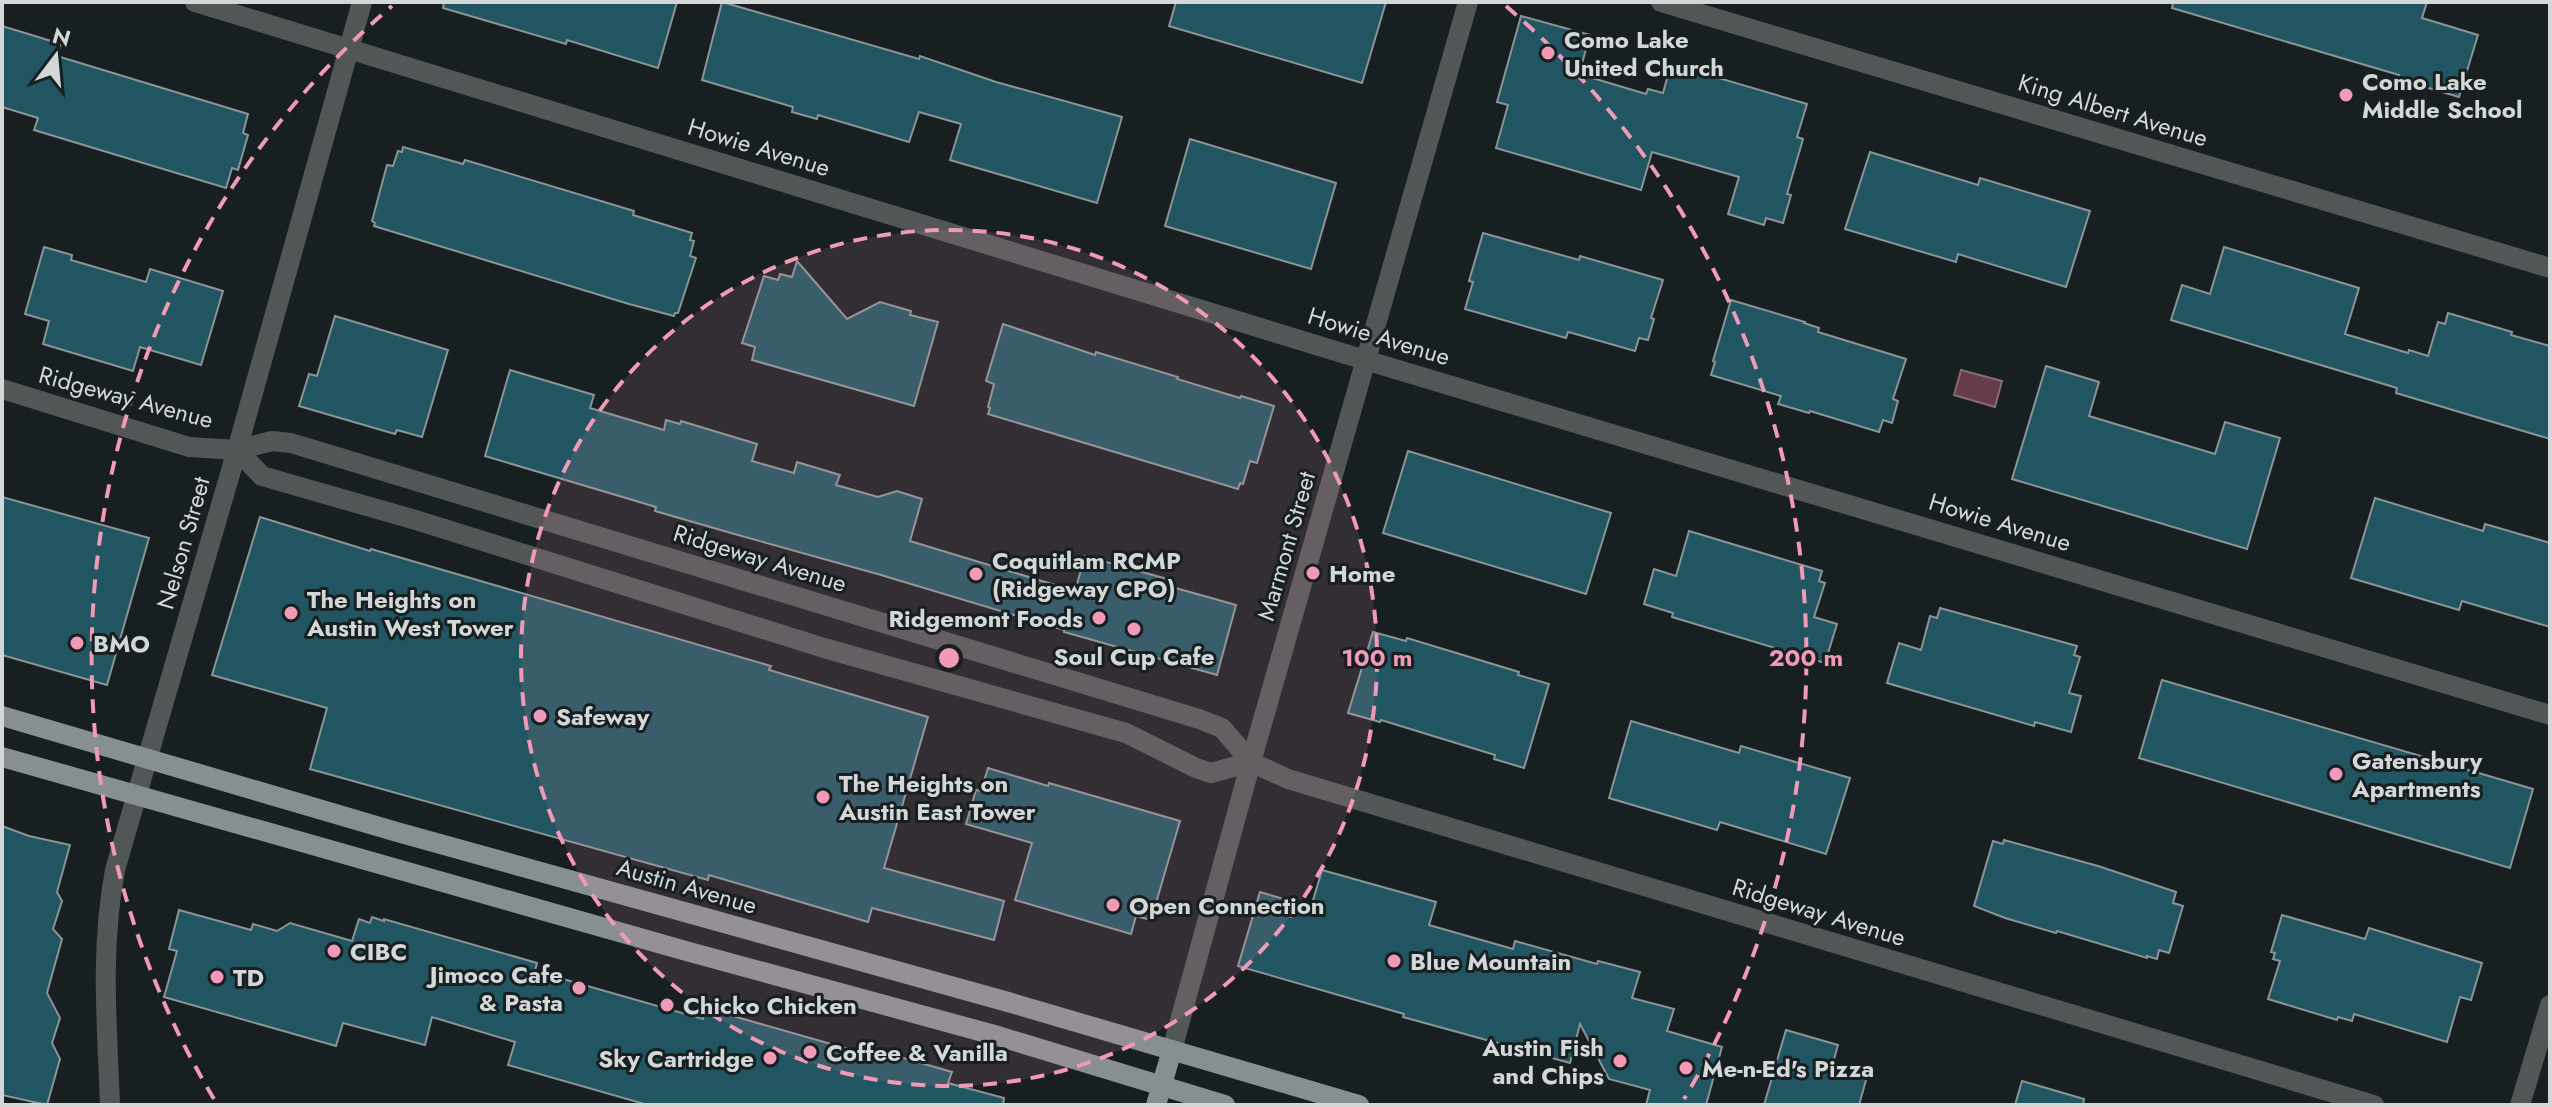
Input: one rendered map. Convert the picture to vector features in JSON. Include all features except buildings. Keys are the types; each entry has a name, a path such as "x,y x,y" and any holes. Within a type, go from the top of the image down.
{"main road":[{"name":"Austin Avenue","path":"2,716 397,832 1023,1006 1359,1105"},
{"path":"2,757 998,1036 1225,1105"},
{"name":"Marmont Street","path":"1156,1105 1172,1050"}],"street":[{"name":"Howie Avenue","path":"195,2 1365,360 2550,715"},
{"name":"Nelson Street","path":"110,1105 105,1011 107,915 115,870 362,2"},
{"name":"Marmont Street","path":"1172,1050 1468,2"},
{"name":"King Albert Avenue","path":"1661,2 2550,268"},
{"name":"Ridgeway Avenue","path":"2,389 189,447 237,450 272,441 291,443 1199,719 1222,728 1251,762 1288,779 2374,1105"},
{"name":"Ridgeway Avenue","path":"237,450 262,476 419,521 824,648 1126,733 1211,773 1251,762"},
{"path":"2520,1105 2550,1005"}],"shaded area":[{"path":"1961,370 2002,381 1995,407 1954,395"}],"place":[{"name":"Como Lake United Church","path":"1548,53"},
{"name":"Como Lake Middle School","path":"2346,95"},
{"name":"Home","path":"1313,573"},
{"name":"Coquitlam RCMP (Ridgeway CPO)","path":"976,574"},
{"name":"The Heights on Austin West Tower","path":"291,613"},
{"name":"Ridgemont Foods","path":"1099,618"},
{"name":"Soul Cup Cafe","path":"1134,629"},
{"name":"BMO","path":"77,643"},
{"name":"Safeway","path":"540,716"},
{"name":"Gatensbury Apartments","path":"2336,774"},
{"name":"The Heights on Austin East Tower","path":"823,797"},
{"name":"Open Connection","path":"1113,905"},
{"name":"CIBC","path":"334,951"},
{"name":"Blue Mountain","path":"1394,961"},
{"name":"TD","path":"217,977"},
{"name":"Jimoco Cafe & Pasta","path":"579,988"},
{"name":"Chicko Chicken","path":"667,1005"},
{"name":"Coffee & Vanilla","path":"810,1052"},
{"name":"Sky Cartridge","path":"770,1058"},
{"name":"Austin Fish and Chips","path":"1620,1061"},
{"name":"Me-n-Ed's Pizza","path":"1686,1068"}]}
